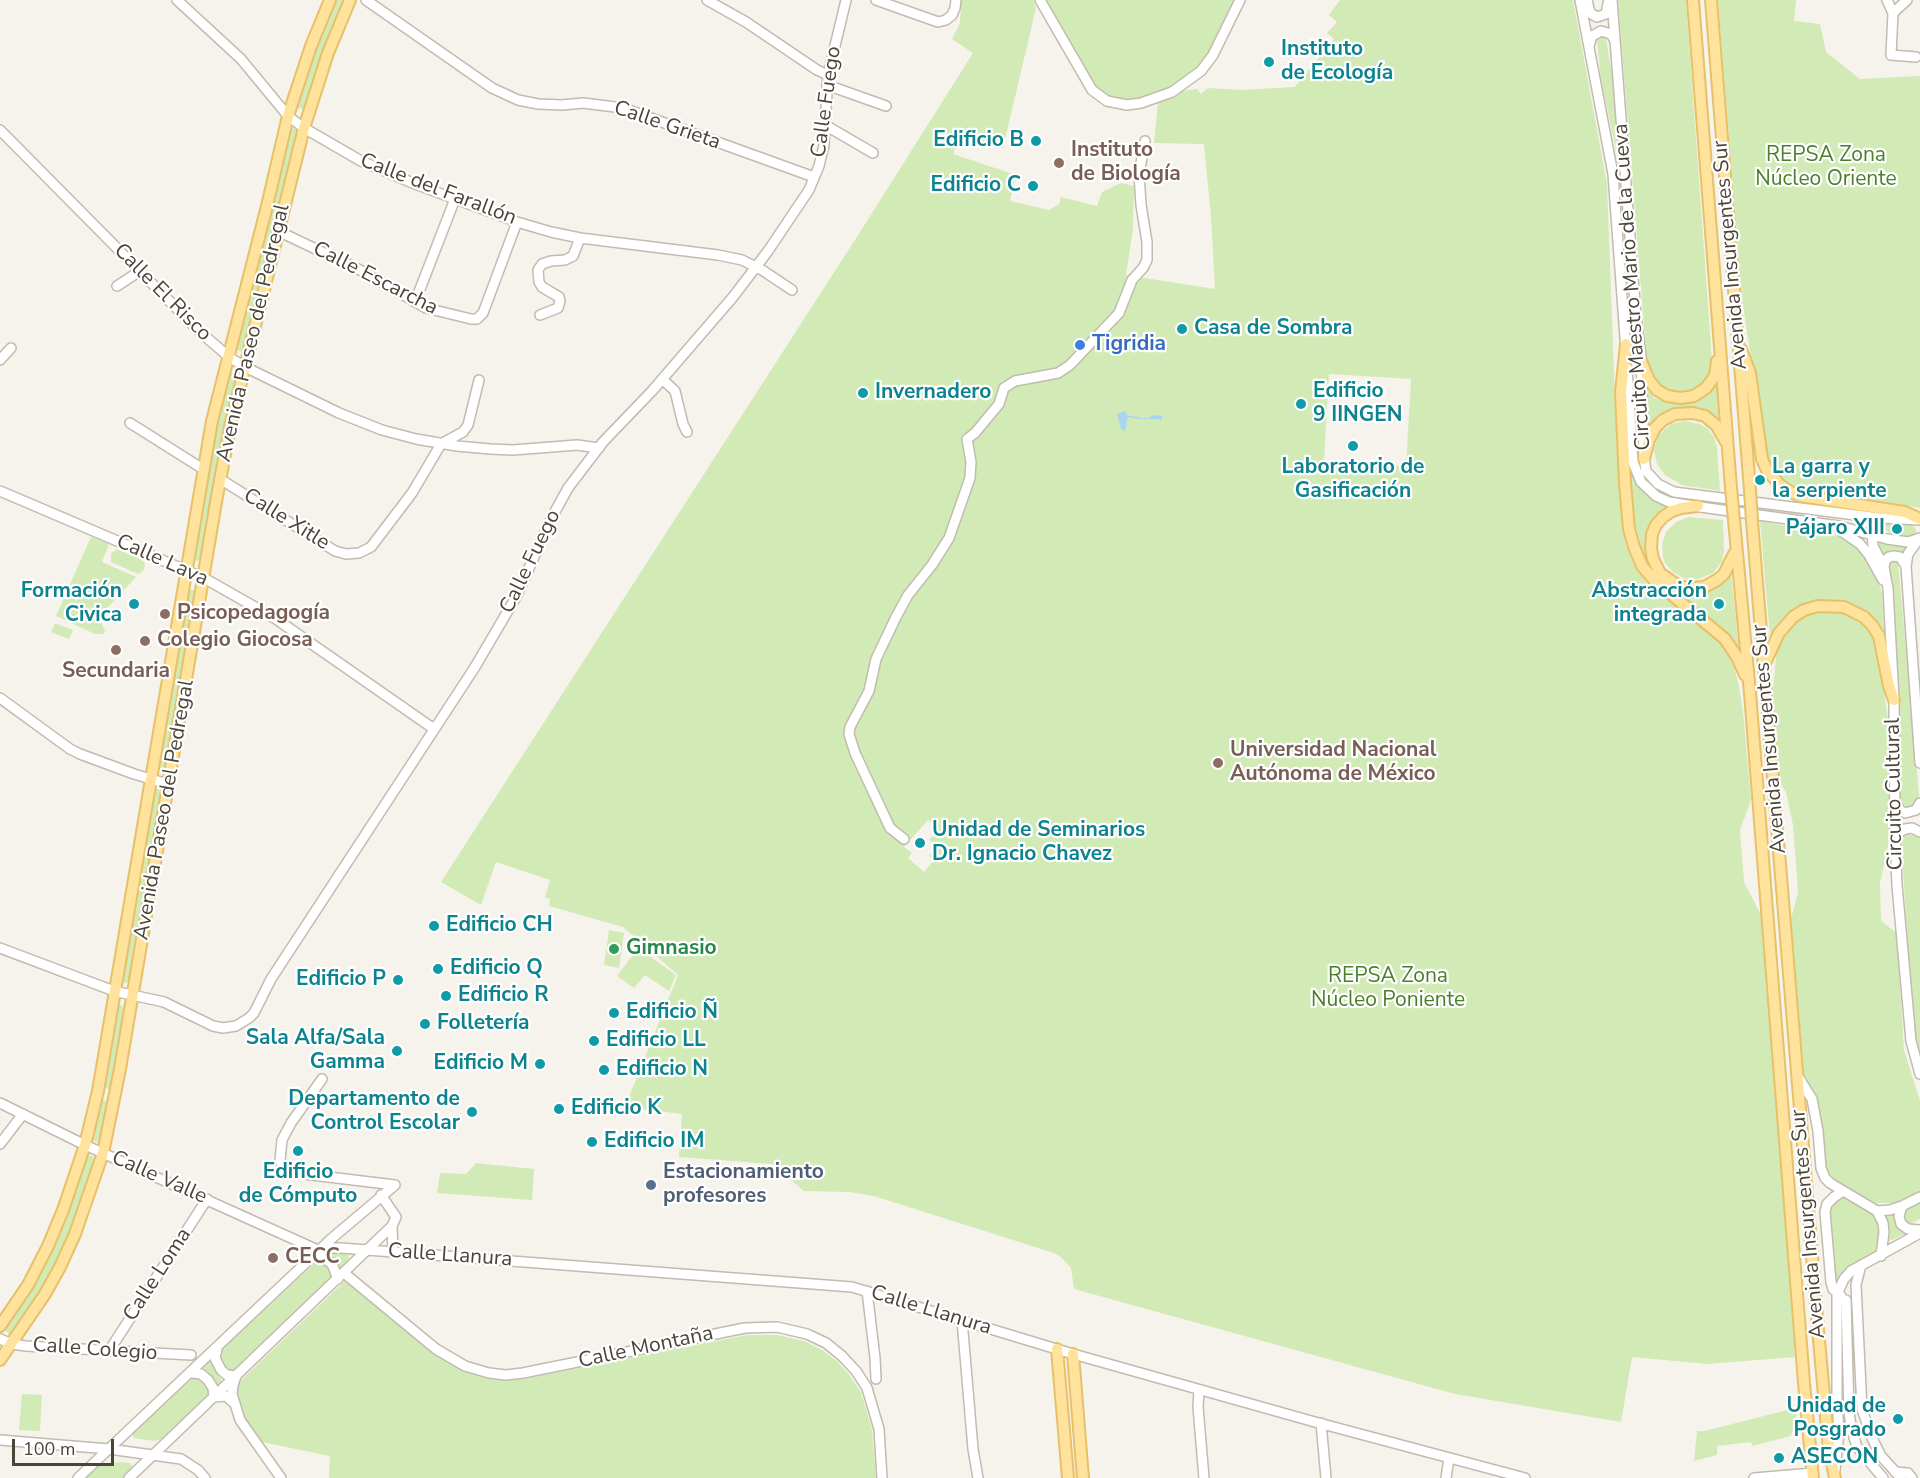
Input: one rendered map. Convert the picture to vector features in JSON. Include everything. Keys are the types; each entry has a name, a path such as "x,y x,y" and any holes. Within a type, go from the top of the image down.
{"main road":[{"name":"Avenida Paseo del Pedregal","path":"0,1326 28,1285 48,1246 85,1145 98,1092 212,421 288,116 311,45 330,0"},
{"name":"Avenida Paseo del Pedregal","path":"0,1360 45,1294 66,1253 104,1153 116,1095 230,427 304,128 328,53 350,0"},
{"name":"Avenida Insurgentes Sur","path":"1693,0 1813,1476"},
{"name":"Avenida Insurgentes Sur","path":"1711,0 1796,1073 1824,1400 1829,1450 1835,1475"},
{"path":"1641,361 1649,380 1660,393 1681,398 1698,394 1710,384 1716,372 1719,328"},
{"path":"1738,343 1750,373 1762,459 1767,470 1779,484 1800,496 1905,512 1920,520"},
{"path":"1626,344 1620,392 1629,530 1634,547 1642,566 1654,580 1725,639 1740,663 1750,693"},
{"path":"1644,459 1649,440 1659,423 1671,416 1686,413 1699,414 1713,422 1724,437 1729,453"},
{"path":"1698,506 1672,511 1656,525 1652,534 1651,548 1660,573 1677,585 1689,588 1704,586 1717,580 1727,570 1736,547"},
{"path":"1764,664 1779,633 1793,617 1804,610 1818,606 1844,607 1864,617 1879,636 1894,700"},
{"path":"98,1092 116,1095"},
{"path":"1057,1349 1068,1478 1083,1477 1073,1354"},
{"path":"1060,1384 1075,1383"}],"street":[{"name":"Calle del Farallón","path":"177,0 241,59 288,116 361,162 518,222 580,238 742,260 792,290"},
{"name":"Calle Grieta","path":"366,0 492,88 518,100 538,104 583,103 623,108 814,177"},
{"path":"707,0 746,22 817,70 828,80 886,106"},
{"name":"Calle Fuego","path":"0,948 114,990 172,1005 202,1022 218,1027 236,1026 254,1013 271,979 475,667 516,597 550,519 568,488 599,448 733,297 809,190 824,145 828,80 846,0"},
{"path":"876,0 938,22 952,15 956,0"},
{"path":"1040,0 1092,90 1107,101 1127,105 1141,103 1172,92 1201,71 1213,55 1240,0"},
{"name":"Circuito Maestro Mario de la Cueva","path":"1580,0 1613,174 1633,462 1641,482 1656,496 1669,501 1821,523 1887,539 1908,542 1920,538"},
{"path":"1587,0 1591,14 1597,17 1606,14 1610,0"},
{"name":"Circuito Maestro Mario de la Cueva","path":"1610,0 1641,361 1646,471 1658,484 1674,492 1880,518 1920,520"},
{"path":"1887,0 1893,13 1891,55 1916,57"},
{"path":"1893,13 1907,0"},
{"path":"1589,46 1592,36 1601,31 1611,34 1615,44"},
{"path":"825,125 873,153"},
{"name":"Calle El Risco","path":"0,130 199,331 229,357 245,367 339,413 382,430 441,444 513,450 577,445 599,448"},
{"path":"904,839 890,828 855,753 849,734 850,727 869,691 876,659 896,617 908,595 932,565 949,538 970,478 971,454 967,439 975,433 999,404 1005,387 1015,381 1058,372 1070,365 1119,313 1132,280 1143,268 1147,260 1147,242 1139,181 1145,141"},
{"path":"415,302 455,199"},
{"name":"Calle Escarcha","path":"278,231 364,272 436,312 477,319 483,313 518,222"},
{"path":"540,315 558,308 560,301 559,297 539,282 538,270 542,264 565,260 573,256 580,238"},
{"path":"117,286 140,271"},
{"path":"0,360 11,348"},
{"path":"662,379 675,391 687,432"},
{"path":"441,444 463,432 468,425 479,380"},
{"path":"130,423 203,469"},
{"name":"Calle Xitle","path":"220,479 335,550 346,554 359,554 370,547 412,493 441,444"},
{"name":"Calle Lava","path":"0,491 204,578 276,619 434,729"},
{"path":"1873,536 1874,522 1880,518"},
{"path":"1821,523 1842,531 1860,544 1869,555 1888,589"},
{"name":"Circuito Cultural","path":"1873,536 1873,546 1884,567 1888,589 1894,700 1897,885 1913,1050 1920,1074"},
{"name":"Circuito Cultural","path":"1920,538 1908,554 1906,566 1920,763"},
{"path":"1884,567 1885,561 1894,556 1900,557 1906,566"},
{"path":"0,698 70,749 99,762 168,784"},
{"path":"1894,800 1896,806 1905,813 1916,810 1920,803"},
{"path":"1895,838 1905,829 1912,828 1920,832"},
{"path":"1913,1050 1920,1058"},
{"path":"1796,1073 1812,1099 1818,1131 1821,1168 1825,1178 1877,1211 1883,1223 1884,1232 1881,1256"},
{"path":"78,1478 394,1185 287,1172 283,1168 280,1160 282,1140 322,1079"},
{"name":"Calle Valle","path":"0,1102 317,1255 328,1261 341,1276"},
{"path":"0,1144 23,1114"},
{"path":"1843,1191 1827,1204 1825,1212 1829,1273 1833,1289 1837,1294 1857,1305"},
{"path":"381,1195 394,1222 393,1252"},
{"path":"1877,1211 1890,1210 1920,1197"},
{"name":"Calle Loma","path":"109,1351 207,1200"},
{"path":"1902,1206 1899,1216 1901,1224 1920,1232"},
{"path":"129,1478 341,1276 394,1222"},
{"path":"1835,1475 1839,1432 1837,1294 1844,1279 1851,1271 1920,1232"},
{"name":"Calle Llanura","path":"317,1255 329,1248 842,1286 867,1291 1199,1390 1525,1478"},
{"path":"1861,1265 1856,1285 1862,1410 1881,1456 1895,1472"},
{"name":"Calle Montaña","path":"341,1276 436,1349 465,1366 489,1373 506,1375 523,1373 745,1328 777,1327 807,1334 825,1343 842,1356 867,1388 879,1429 882,1478"},
{"path":"867,1291 876,1379"},
{"path":"1846,1300 1849,1413 1857,1447 1880,1474 1885,1474 1889,1470 1908,1473 1912,1478"},
{"path":"962,1320 973,1449 978,1478"},
{"name":"Calle Colegio","path":"0,1339 12,1344 191,1355"},
{"path":"217,1349 215,1358 221,1370 228,1375 236,1376"},
{"path":"192,1372 201,1374 208,1380 213,1388 214,1396"},
{"path":"236,1376 232,1390 234,1403 245,1428 281,1478"},
{"path":"1199,1390 1198,1407 1204,1478"},
{"path":"214,1396 226,1396 234,1403"},
{"path":"1321,1423 1326,1478"},
{"path":"0,1440 109,1449 181,1459"},
{"path":"164,1444 205,1478"},
{"path":"1446,1478 1449,1458"},
{"path":"1754,1478 1813,1476"}],"green space":[{"path":"334,0 345,0 307,105 303,109 298,108 297,104 314,51"},
{"name":"REPSA Zona Núcleo Poniente","path":"961,0 1033,0 1036,8 1003,148 959,139 953,154 1016,175 1010,201 1049,210 1059,204 1061,197 1097,206 1102,192 1121,183 1134,186 1133,229 1126,275 1215,289 1204,144 1154,143 1158,102 1182,91 1197,89 1201,94 1208,88 1242,90 1295,87 1334,39 1327,33 1337,22 1329,15 1340,0 1573,0 1607,184 1617,452 1622,525 1626,545 1633,564 1650,587 1705,628 1725,649 1734,667 1739,686 1751,800 1740,830 1744,882 1761,915 1795,1357 1707,1364 1632,1357 1621,1422 1455,1394 1074,1289 1071,1268 1054,1253 874,1196 850,1192 804,1191 772,1164 679,1157 682,1114 625,1107 678,975 623,927 549,906 550,899 545,897 550,880 496,862 481,905 441,882 973,53 952,39 960,23","holes":["1329,374 1411,379 1406,466 1324,461","928,820 939,829 929,840 937,847 929,856 934,860 924,872 908,858 912,853 904,847"]},
{"path":"1046,0 1234,0 1203,64 1181,81 1156,93 1128,100 1111,97 1093,83"},
{"path":"1618,0 1686,0 1712,368 1697,388 1682,394 1664,389 1653,381 1647,363"},
{"name":"REPSA Zona Núcleo Oriente","path":"1718,0 1796,0 1794,21 1820,24 1826,52 1860,79 1920,76 1920,508 1800,490 1784,482 1773,470 1766,455 1742,299"},
{"path":"1601,36 1606,39 1613,80 1617,155 1601,80 1597,40"},
{"path":"290,128 297,129 298,138 245,348 239,351 235,348"},
{"path":"235,372 238,376 202,560 196,561 193,558 217,423 229,375"},
{"path":"1718,379 1720,421 1695,408 1675,408 1658,415 1648,427 1645,385 1654,398 1669,403 1688,402 1710,393"},
{"path":"1684,421 1700,424 1714,437 1717,447 1720,491 1682,485 1665,475 1657,464 1654,451 1657,438 1671,424"},
{"path":"1630,471 1644,493 1657,502 1671,506 1657,517 1646,536 1648,569 1634,530"},
{"path":"1688,517 1723,520 1722,561 1713,573 1699,579 1686,579 1674,573 1663,557 1662,544 1666,532 1676,522"},
{"path":"1760,521 1843,537 1863,553 1876,571 1882,594 1885,645 1872,618 1846,601 1821,600 1794,609 1770,637"},
{"path":"1886,523 1908,524 1917,531 1909,536 1896,536 1881,528 1881,525"},
{"path":"91,537 109,544 102,562 136,577 99,617 105,631 104,634 95,634 56,616"},
{"path":"1876,543 1906,546 1903,554 1895,551 1883,557"},
{"path":"117,549 144,561 143,571 138,574 111,562 111,554"},
{"path":"1898,561 1919,795 1918,804 1908,808 1900,801 1890,563"},
{"path":"1731,573 1739,650 1726,634 1674,590 1697,594 1724,582"},
{"path":"192,590 197,593 166,772 161,774 157,770 187,591"},
{"path":"1819,609 1857,618 1872,632 1879,655 1888,720 1889,832 1880,883 1881,921 1897,933 1904,1050 1920,1101 1920,1192 1897,1203 1876,1203 1827,1176 1822,1160 1818,1105 1804,1076 1791,919 1798,892 1793,825 1786,792 1780,783 1773,689 1777,647 1785,631 1796,618"},
{"path":"55,623 73,630 69,639 51,632"},
{"path":"158,788 162,793 130,981 125,983 122,981 154,789"},
{"path":"1901,835 1919,835 1920,837 1920,1051 1913,1037"},
{"name":"Gimnasio","path":"609,930 624,933 619,968 604,965"},
{"path":"638,948 676,975 669,991 645,975 634,988 617,976"},
{"path":"121,1005 125,1009 112,1088 108,1089 104,1086 117,1006"},
{"path":"104,1100 109,1104 101,1140 96,1142 91,1138 100,1101"},
{"path":"90,1155 96,1159 71,1233 49,1279 12,1334 9,1334 5,1327 86,1158"},
{"path":"476,1163 534,1169 532,1200 437,1193 440,1173 466,1174"},
{"path":"1845,1196 1874,1211 1881,1237 1875,1252 1857,1262 1837,1281 1834,1277 1828,1214 1838,1198"},
{"path":"1920,1201 1920,1219 1910,1224 1903,1220 1903,1211"},
{"path":"1897,1212 1910,1232 1889,1241 1890,1231 1884,1215"},
{"path":"328,1252 348,1252 349,1261 342,1268 338,1268 326,1255"},
{"path":"318,1260 326,1263 336,1276 236,1370 223,1367 219,1357 221,1350"},
{"path":"346,1280 432,1353 462,1371 488,1379 523,1379 747,1335 777,1335 804,1341 837,1361 861,1392 872,1430 876,1478 329,1478 330,1456 262,1442 244,1418 235,1394 239,1382"},
{"path":"209,1362 215,1364 222,1382 220,1386 217,1386 202,1370"},
{"path":"194,1377 202,1378 212,1394 167,1437 155,1441 133,1438 133,1433"},
{"path":"22,1394 42,1395 40,1431 19,1430"},
{"path":"1799,1407 1791,1436 1752,1446 1751,1442 1717,1446 1717,1455 1694,1461 1697,1431 1705,1431"},
{"path":"130,1463 133,1467 123,1478 83,1478 96,1465"}],"water":[{"path":"1125,411 1128,416 1140,418 1163,416 1160,421 1159,419 1139,419 1128,417 1125,431 1121,429 1117,414"}],"place":[{"name":"Instituto de Ecología","path":"1269,62"},
{"name":"Edificio B","path":"1036,141"},
{"name":"Instituto de Biología","path":"1059,163"},
{"name":"Edificio C","path":"1033,186"},
{"name":"Casa de Sombra","path":"1182,329"},
{"name":"Tigridia","path":"1080,345"},
{"name":"Invernadero","path":"863,393"},
{"name":"Edificio 9 IINGEN","path":"1301,404"},
{"name":"Laboratorio de Gasificación","path":"1353,446"},
{"name":"La garra y la serpiente","path":"1760,480"},
{"name":"Pájaro XIII","path":"1897,529"},
{"name":"Formación Civica","path":"134,604"},
{"name":"Abstracción integrada","path":"1719,604"},
{"name":"Psicopedagogía","path":"165,614"},
{"name":"Colegio Giocosa","path":"145,641"},
{"name":"Secundaria","path":"116,650"},
{"name":"Universidad Nacional Autónoma de México","path":"1218,763"},
{"name":"Unidad de Seminarios Dr. Ignacio Chavez","path":"920,843"},
{"name":"Edificio CH","path":"434,926"},
{"name":"Gimnasio","path":"614,949"},
{"name":"Edificio Q","path":"438,969"},
{"name":"Edificio P","path":"398,980"},
{"name":"Edificio R","path":"446,996"},
{"name":"Edificio Ñ","path":"614,1013"},
{"name":"Folletería","path":"425,1024"},
{"name":"Edificio LL","path":"594,1041"},
{"name":"Sala Alfa/Sala Gamma","path":"397,1051"},
{"name":"Edificio M","path":"540,1064"},
{"name":"Edificio N","path":"604,1070"},
{"name":"Edificio K","path":"559,1109"},
{"name":"Departamento de Control Escolar","path":"472,1112"},
{"name":"Edificio IM","path":"592,1142"},
{"name":"Edificio de Cómputo","path":"298,1151"},
{"name":"Estacionamiento profesores","path":"651,1185"},
{"name":"CECC","path":"273,1258"},
{"name":"Unidad de Posgrado","path":"1898,1419"},
{"name":"ASECON","path":"1779,1458"}]}
